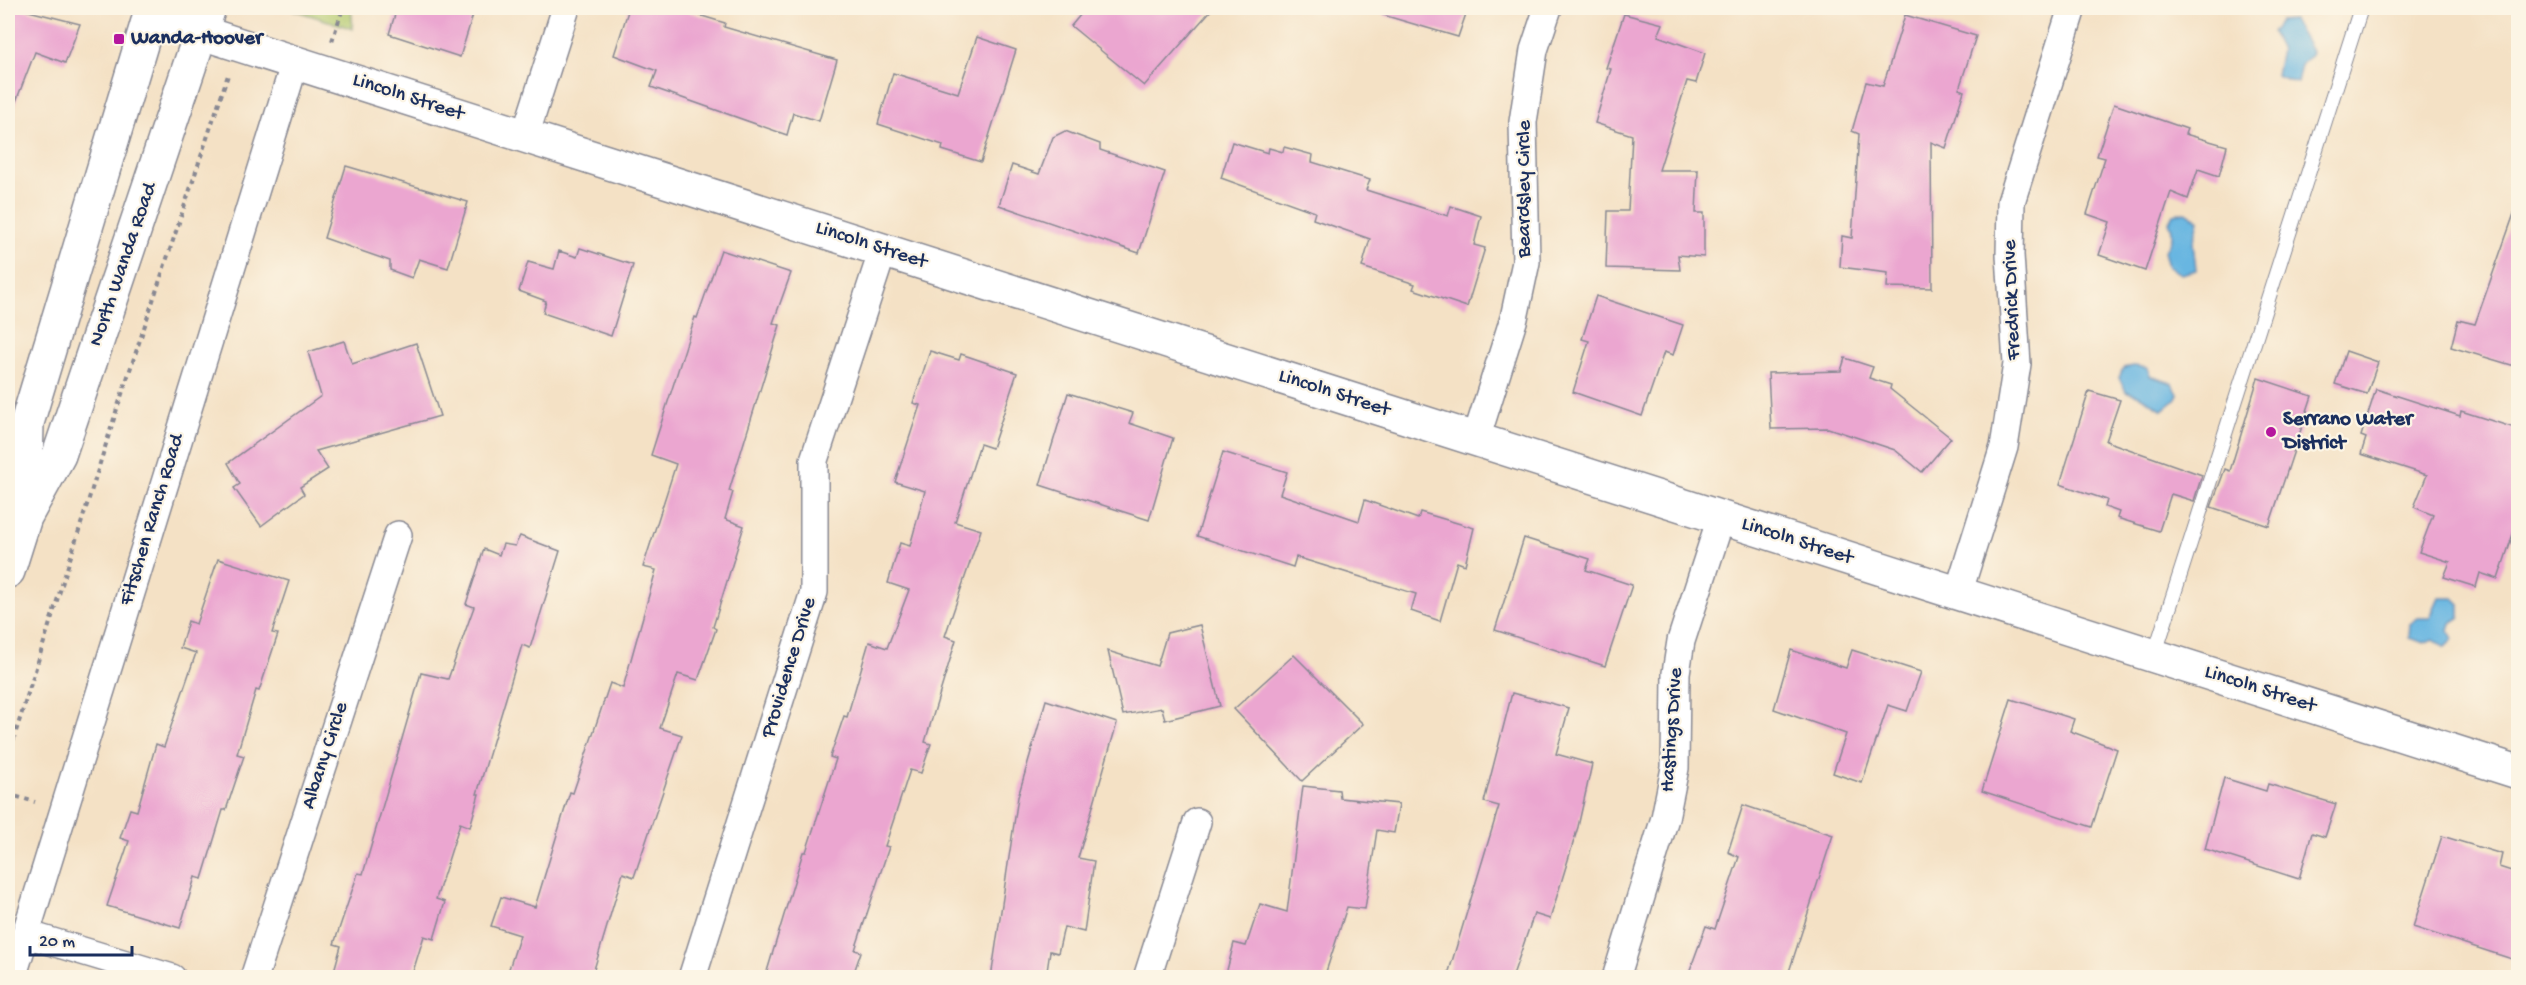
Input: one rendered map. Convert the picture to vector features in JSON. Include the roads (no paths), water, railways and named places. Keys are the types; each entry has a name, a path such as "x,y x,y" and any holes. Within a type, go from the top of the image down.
{"street":[{"path":"525,136 566,8"},
{"name":"Beardsley Circle","path":"1476,439 1514,318 1526,262 1523,122 1534,50 1548,8"},
{"name":"Fredrick Drive","path":"1958,594 2004,447 2017,364 2010,255 2011,202 2072,8"},
{"name":"Lincoln Street","path":"150,12 205,20 295,62 2518,772"},
{"name":"North Wanda Road","path":"25,517 27,423 150,12"},
{"name":"North Wanda Road","path":"8,571 25,517 59,455 205,20"},
{"name":"Fitschen Ranch Road","path":"12,978 295,62"},
{"name":"Providence Drive","path":"693,978 814,592 814,460 883,250"},
{"name":"Hastings Drive","path":"1616,978 1665,818 1675,768 1676,674 1681,641 1721,518"},
{"name":"Albany Circle","path":"254,978 398,535"},
{"path":"1147,978 1197,822"},
{"path":"26,934 172,978"}],"lane":[{"path":"2154,656 2361,8"}],"water":[{"path":"2293,20 2312,53 2301,65 2297,83 2276,75 2281,50 2272,32 2280,21"},
{"path":"2186,212 2199,220 2193,243 2196,270 2181,274 2168,267 2164,251 2172,238 2169,222 2173,214"},
{"path":"2134,366 2147,368 2150,376 2172,383 2178,394 2174,401 2163,410 2140,396 2126,391 2119,378 2123,368"},
{"path":"2439,598 2454,598 2460,604 2460,617 2451,623 2449,631 2453,639 2445,647 2434,639 2424,643 2409,638 2410,624 2418,618 2430,618"}],"place":[{"name":"Wanda-Hoover","path":"119,39"},
{"name":"Serrano Water District","path":"2271,432"}]}
